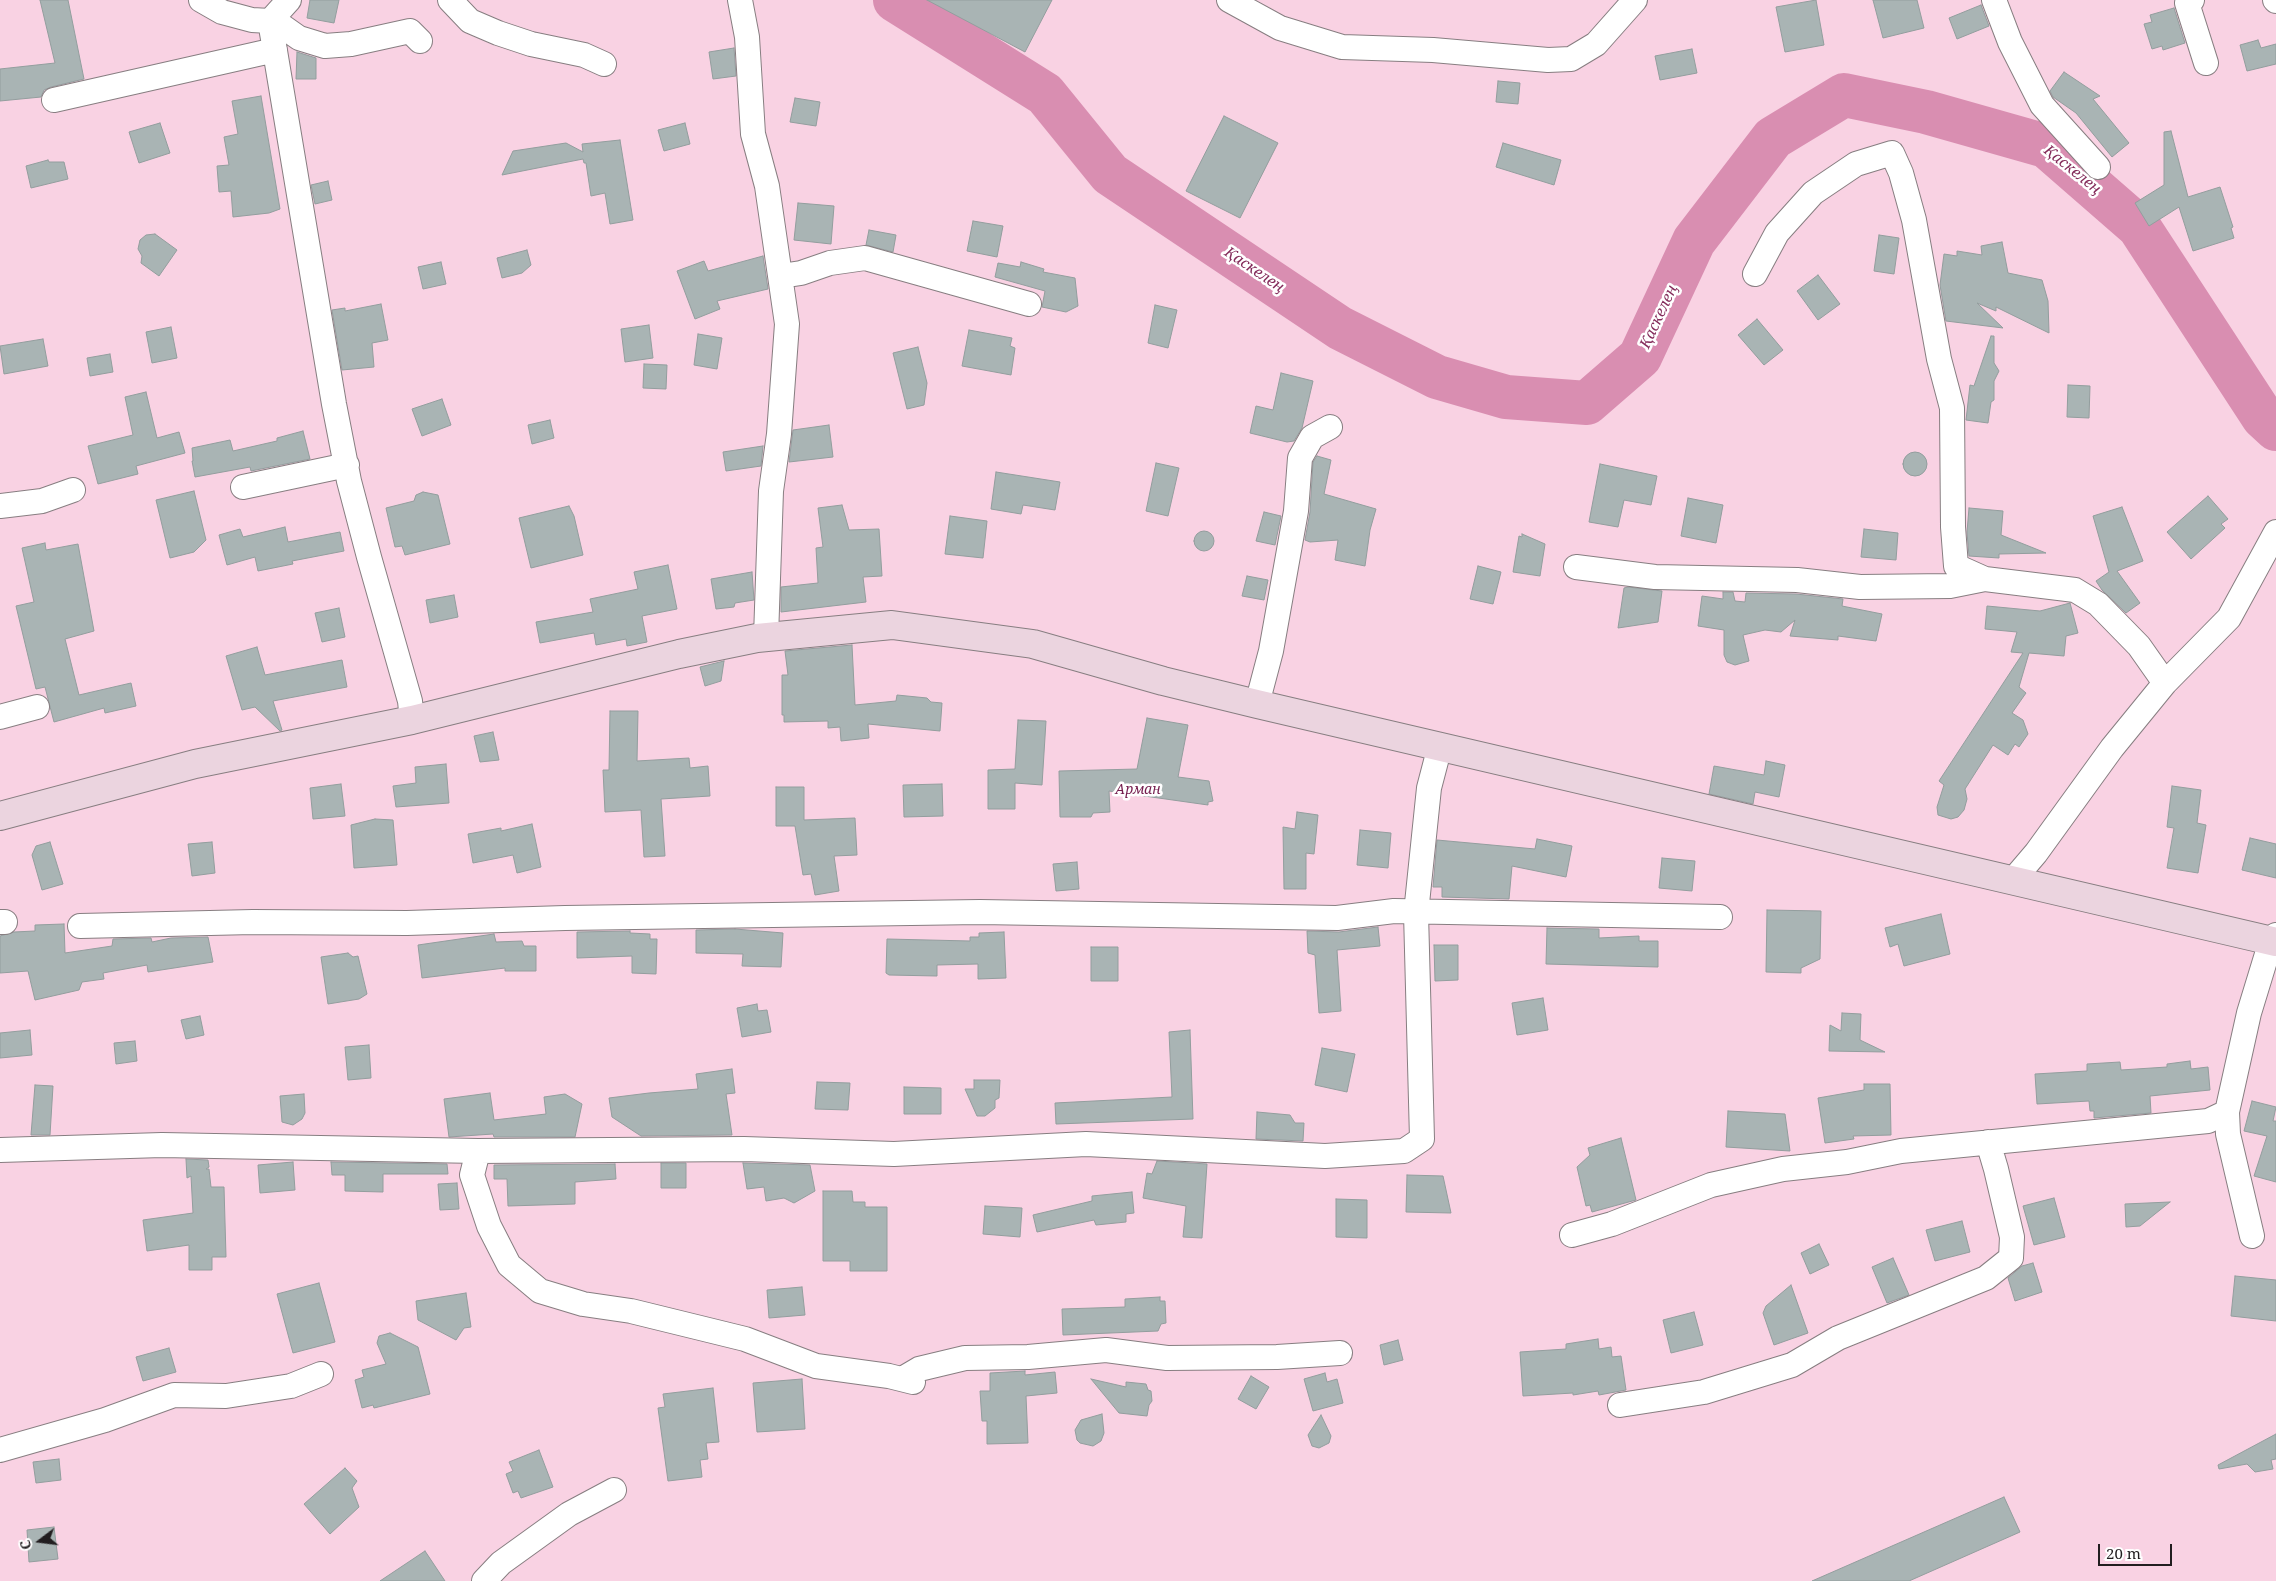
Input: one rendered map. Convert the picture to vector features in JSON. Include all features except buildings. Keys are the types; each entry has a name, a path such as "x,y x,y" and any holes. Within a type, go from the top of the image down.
{"street":[{"path":"201,0 222,12 252,20 270,21 282,26 299,38 325,46 351,44 410,31 420,41"},
{"path":"270,21 289,0"},
{"path":"450,0 470,21 498,33 531,44 584,55 604,64"},
{"path":"740,0 747,37 753,134 767,186 787,324 779,434 771,491 766,637"},
{"path":"1229,0 1280,28 1342,46 1433,50 1548,60 1571,59 1596,44 1635,0"},
{"path":"1994,0 2010,42 2042,106 2098,167"},
{"path":"2192,0 2187,3 2206,63"},
{"path":"270,21 332,394 369,557 410,701 412,720"},
{"path":"54,100 275,50"},
{"path":"1755,274 1777,233 1813,193 1856,164 1892,153 1902,173 1914,220 1939,360 1952,408 1953,527 1956,566 1985,579 2074,590 2098,604 2132,639 2165,683"},
{"path":"781,276 801,273 830,263 865,258 1029,304"},
{"path":"1256,704 1271,651 1294,520 1300,458 1312,437 1330,427"},
{"path":"243,487 347,465"},
{"path":"0,506 42,501 73,490"},
{"path":"2013,880 2036,853 2112,748 2165,683 2228,618 2276,532"},
{"path":"1576,567 1655,577 1797,580 1860,587 1950,586 1985,579"},
{"path":"0,816 195,764 412,720 679,654 766,637 892,625 1033,644 1163,681 1256,704 2274,939 2249,1013 2227,1112 2228,1134 2252,1236"},
{"path":"0,717 37,707"},
{"path":"0,1150 162,1145 478,1152 744,1149 894,1154 1086,1144 1325,1156 1404,1151 1422,1139 1416,913 1429,788 1440,746"},
{"path":"80,926 253,922 407,923 565,918 980,912 1328,918 1394,911 1416,913 1720,917"},
{"path":"1572,1235 1612,1224 1711,1185 1783,1169 1847,1162 1901,1151 2208,1121 2227,1112"},
{"path":"1620,1405 1704,1392 1792,1364 1838,1338 1986,1278 2012,1258 2012,1237 1988,1142"},
{"path":"478,1152 472,1175 489,1226 509,1265 540,1291 583,1304 631,1311 745,1339 816,1366 908,1380 919,1369 965,1358 1028,1358 1106,1350 1167,1358 1277,1357 1340,1353"},
{"path":"0,1450 105,1420 174,1395 226,1396 291,1386 321,1374"},
{"path":"484,1581 501,1563 569,1514 614,1490"}],"green space":[{"name":"Арман","path":"0,0 2276,0 2276,1581 0,1581"}],"waterway":[{"name":"Қаскелең","path":"895,0 1045,94 1110,174 1340,328 1437,377 1506,397 1587,403 1640,357 1694,241 1773,138 1844,95 1926,112 2046,146 2139,227 2263,417 2276,429"}]}
